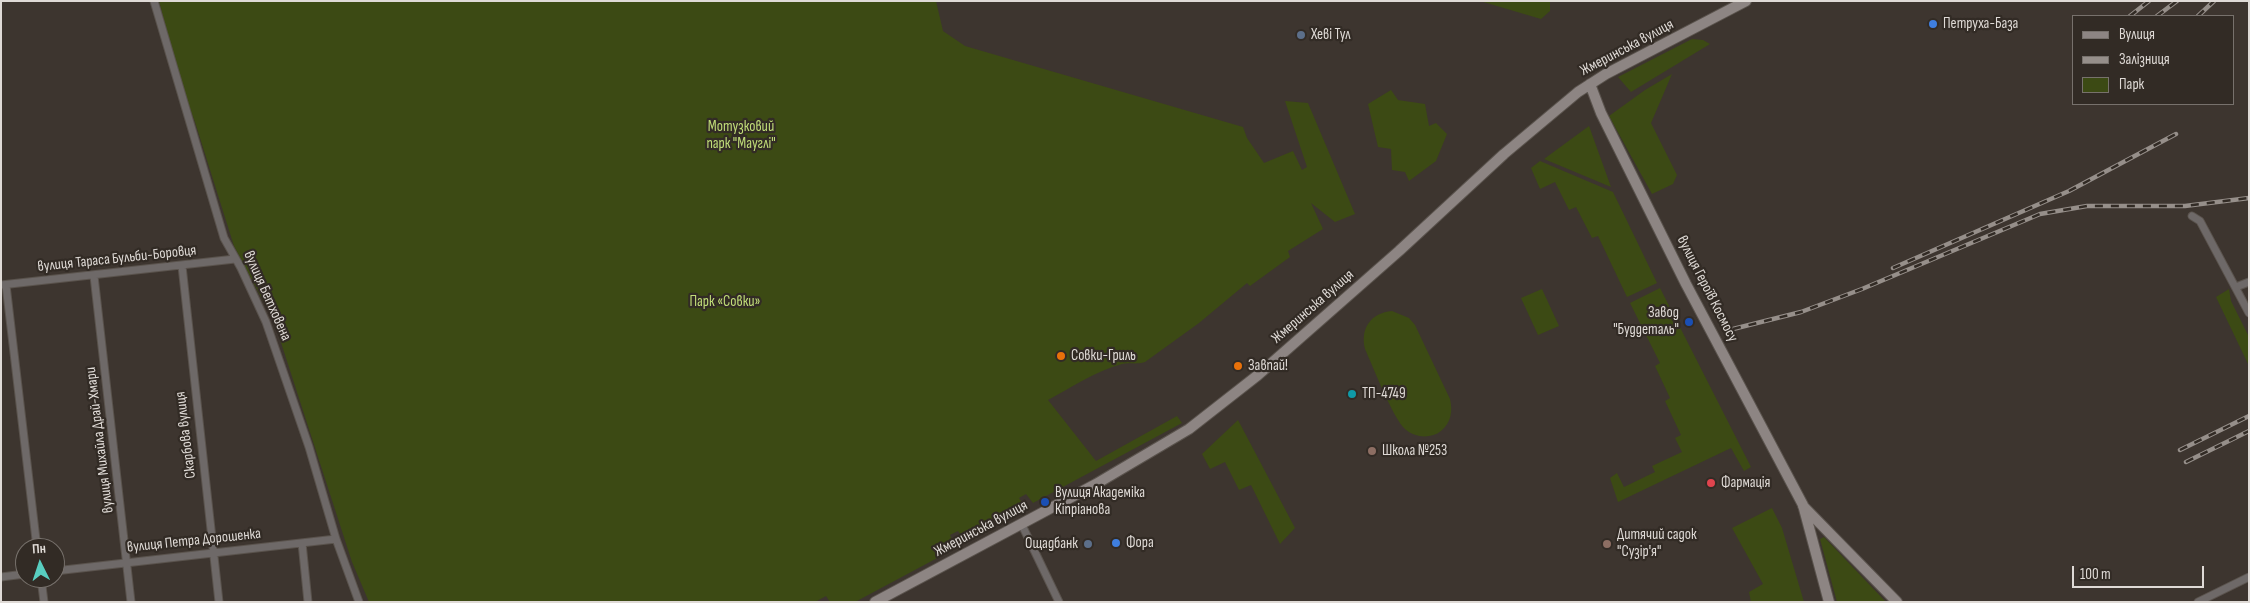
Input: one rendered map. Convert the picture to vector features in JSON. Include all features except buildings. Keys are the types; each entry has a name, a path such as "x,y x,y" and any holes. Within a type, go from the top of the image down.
{"main road":[{"name":"Жмеринська вулиця","path":"876,602 1096,484 1204,419 1266,369 1560,105 1606,74 1746,1"},
{"name":"вулиця Героїв Космосу","path":"1590,84 1601,113 1686,284 1802,505 1829,602"},
{"name":"вулиця Героїв Космосу","path":"1802,505 1897,602"}],"street":[{"name":"вулиця Бетховена","path":"154,1 224,238 266,322 309,447 336,539 358,602"},
{"path":"2192,216 2200,221 2249,313"},
{"name":"вулиця Тараса Бульби-Боровця","path":"4,285 182,266 235,258"},
{"name":"Скарбова вулиця","path":"182,266 219,602"},
{"name":"вулиця Михайла Драй-Хмари","path":"94,276 131,602"},
{"path":"2236,287 2249,282"},
{"path":"4,285 36,538"},
{"path":"1021,523 1059,602"},
{"name":"вулиця Петра Дорошенка","path":"65,570 336,539"},
{"path":"302,543 308,602"},
{"path":"1,577 15,575"},
{"path":"2198,602 2249,577"},
{"path":"42,588 44,602"}],"green space":[{"name":"Парк «Совки»","path":"159,1 936,1 943,31 965,46 1243,127 1247,138 1264,163 1293,151 1302,170 1307,167 1285,101 1308,103 1355,214 1335,222 1311,203 1323,229 1288,251 1290,257 1250,286 1247,283 1199,323 1145,362 1125,363 1112,367 1048,400 1096,461 1177,416 1182,423 1033,503 1026,494 1019,498 1022,503 1020,506 962,537 958,531 950,535 956,548 855,602 830,602 826,596 815,602 369,602 352,562 275,324 234,246 195,122 180,82"},
{"path":"1480,1 1550,1 1550,11 1541,19"},
{"path":"1692,39 1703,40 1710,44 1631,92 1618,77"},
{"path":"1672,74 1651,123 1677,175 1673,184 1652,194 1609,116 1645,90"},
{"path":"1391,90 1398,100 1425,104 1429,126 1436,123 1447,134 1436,161 1409,181 1405,172 1392,170 1391,149 1378,147 1368,104"},
{"path":"1589,126 1611,187 1544,159"},
{"path":"1540,161 1613,192 1657,283 1627,297 1598,236 1592,238 1576,207 1569,210 1555,182 1540,189 1531,168"},
{"path":"1660,288 1751,467 1744,471 1731,448 1618,502 1610,478 1617,473 1624,487 1655,472 1652,466 1682,452 1675,438 1681,435 1665,401 1670,398 1655,366 1660,363 1630,303"},
{"path":"1542,289 1559,326 1538,335 1521,298"},
{"path":"2229,289 2231,301 2249,337 2249,366 2216,297"},
{"path":"1392,311 1409,318 1415,325 1450,399 1451,412 1449,421 1437,434 1418,436 1405,429 1384,392 1365,349 1364,334 1369,323 1378,315"},
{"path":"1238,420 1295,528 1280,544 1251,485 1239,490 1225,462 1210,469 1202,454"},
{"path":"1772,508 1782,528 1804,602 1751,602 1749,592 1763,584 1732,528"},
{"path":"1824,537 1886,602 1837,602 1820,539"}],"railway":[{"path":"2131,15 2149,1"},
{"path":"2158,15 2177,1"},
{"path":"2199,15 2214,1"},
{"path":"1893,268 2069,191 2176,134"},
{"path":"1733,329 1801,312 1862,289 2040,214 2087,206 2185,206 2249,198"},
{"path":"2180,450 2249,416"},
{"path":"2186,462 2249,431"}],"place":[{"name":"Петруха-База","path":"1933,24"},
{"name":"Хеві Тул","path":"1301,35"},
{"name":"Завод \"Буддеталь\"","path":"1689,322"},
{"name":"Совки-Гриль","path":"1061,356"},
{"name":"Завпай!","path":"1238,366"},
{"name":"ТП-4749","path":"1352,394"},
{"name":"Школа №253","path":"1372,451"},
{"name":"Фармація","path":"1711,483"},
{"name":"Вулиця Академіка Кіпріанова","path":"1045,502"},
{"name":"Фора","path":"1116,543"},
{"name":"Ощадбанк","path":"1088,544"},
{"name":"Дитячий садок \"Сузір'я\"","path":"1607,544"}],"park label":[{"name":"Мотузковий парк \"Мауглі\"","path":"741,136"}]}
